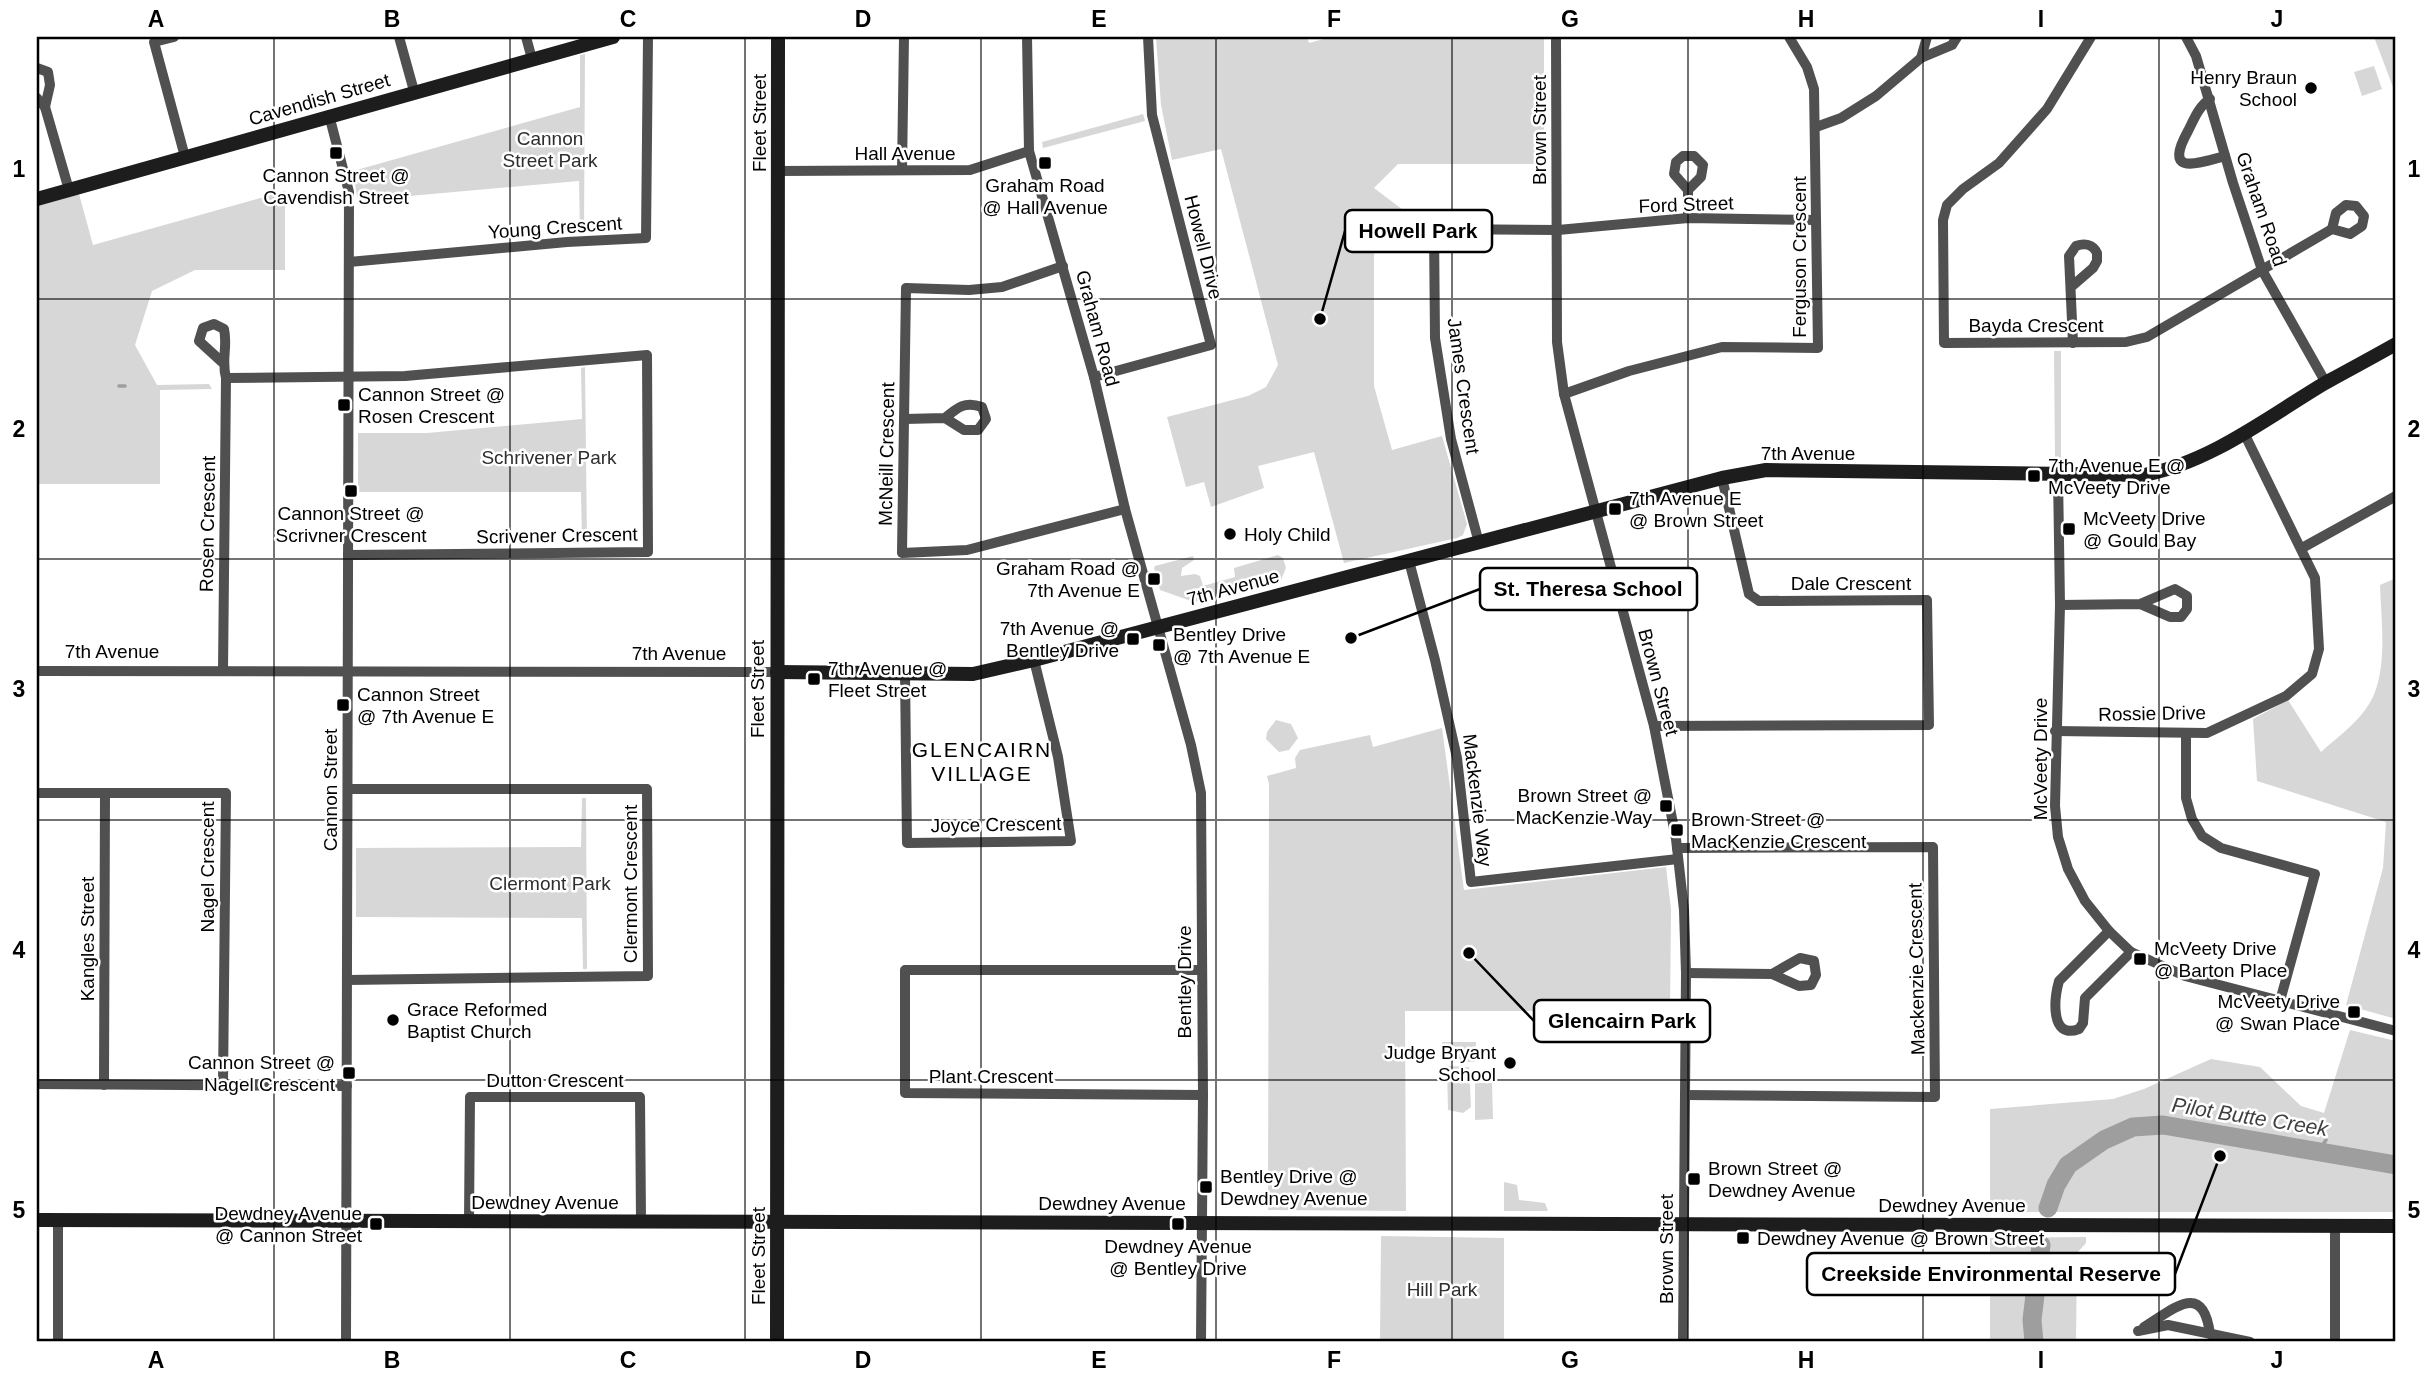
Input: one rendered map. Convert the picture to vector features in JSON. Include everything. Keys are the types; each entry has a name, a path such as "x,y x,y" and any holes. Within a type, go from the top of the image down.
{"street":[{"path":"174,37 154,43 185,157"},
{"path":"399,37 414,91"},
{"path":"526,37 532,59"},
{"name":"Cavendish Street","path":"37,199 613,37"},
{"name":"Young Crescent","path":"349,262 567,242 646,238 648,37"},
{"name":"Fleet Street","path":"777,1342 778,37"},
{"path":"902,170 904,37"},
{"name":"Graham Road","path":"1027,37 1029,151 1094,377 1125,509 1159,626"},
{"name":"Howell Drive","path":"1094,377 1211,345 1152,114 1148,37"},
{"name":"Brown Street","path":"1556,37 1557,342 1564,394 1654,726 1677,853 1684,910 1686,973 1683,1342"},
{"name":"Ferguson Crescent","path":"1564,394 1629,371 1722,347 1818,348 1814,89 1807,67 1789,37"},
{"path":"1922,58 1927,37"},
{"path":"1816,127 1841,118 1876,96 1922,58 1952,45 1957,37"},
{"name":"Bayda Crescent","path":"2091,37 2048,109 1999,163 1963,189 1947,205 1943,220 1944,343 2126,342 2147,337 2332,229"},
{"name":"Graham Road","path":"2186,37 2196,56 2262,270 2326,383"},
{"path":"37,68 48,72 50,85 45,107"},
{"path":"37,99 45,107 69,190"},
{"path":"2210,99 2202,104 2178,149 2179,158 2184,163 2193,164 2225,156"},
{"name":"Cannon Street","path":"329,115 348,184 346,1342"},
{"name":"Hall Avenue","path":"779,171 970,170 1029,151"},
{"path":"1688,190 1689,218"},
{"name":"Ford Street","path":"1558,230 1689,218 1816,219"},
{"name":"James Crescent","path":"1479,543 1451,439 1435,338 1434,229 1558,230"},
{"name":"McNeill Crescent","path":"1063,266 1002,287 970,290 906,288 902,553 967,550 1125,509"},
{"path":"2071,287 2073,343"},
{"name":"7th Avenue","path":"37,671 973,674 1722,478 1766,470 2144,475 2168,470 2244,433 2396,344"},
{"name":"Scrivener Crescent","path":"348,376 405,376 647,355 648,552 348,555"},
{"name":"Rosen Crescent","path":"222,362 226,378 223,671"},
{"path":"226,378 348,376"},
{"path":"905,419 945,418"},
{"name":"Rossie Drive","path":"2055,732 2207,733 2286,696 2312,674 2319,649 2315,578 2244,433"},
{"name":"McVeety Drive","path":"2059,475 2060,605 2055,732 2058,837 2068,869 2085,901 2109,931 2131,951 2185,976 2396,1031"},
{"name":"Dale Crescent","path":"1654,726 1929,724 1927,600 1759,601 1749,594 1722,478"},
{"path":"2302,548 2395,494"},
{"name":"Mackenzie Way","path":"1409,561 1457,758 1471,882 1677,853"},
{"path":"2060,605 2140,604"},
{"name":"Bentley Drive","path":"1159,626 1191,745 1200,793 1203,1095 1201,1342"},
{"name":"Joyce Crescent","path":"905,673 907,843 1071,841 1058,757 1034,660"},
{"path":"2186,733 2186,798 2192,819 2202,836 2221,848 2315,874 2280,1001"},
{"name":"Clermont Crescent","path":"347,980 648,976 646,789 348,789"},
{"name":"Nagel Crescent","path":"37,793 226,793 223,1085"},
{"name":"Kangles Street","path":"104,1084 105,794"},
{"name":"Mackenzie Crescent","path":"1677,853 1933,847 1935,1097 1685,1095"},
{"path":"2109,931 2059,981 2056,992 2056,1022 2060,1028 2066,1031 2079,1029 2083,1023 2085,998 2131,951"},
{"name":"Plant Crescent","path":"1202,970 905,970 905,1093 1203,1095"},
{"path":"1686,973 1772,974"},
{"path":"37,1084 347,1086"},
{"name":"Dutton Crescent","path":"470,1221 470,1097 640,1097 641,1221"},
{"name":"Dewdney Avenue","path":"37,1220 2396,1226"},
{"path":"58,1220 58,1342"},
{"path":"2335,1342 2336,1226"},
{"path":"2138,1337 2179,1306 2194,1303 2200,1304 2205,1310 2210,1334"},
{"path":"2138,1337 2168,1325 2250,1342"}],"green space":[{"path":"1156,37 1307,37 1309,43 1331,37 1544,37 1544,164 1398,164 1374,188 1419,222 1417,225 1374,215 1374,386 1392,450 1442,436 1467,524 1463,535 1344,563 1314,452 1258,466 1264,488 1211,507 1204,482 1186,487 1167,417 1248,396 1266,387 1278,365 1221,149 1172,160 1161,105"},
{"path":"2374,37 2396,37 2396,95"},
{"name":"Cannon Street Park","path":"585,54 584,233 580,233 579,181 387,198 357,197 353,171 580,107 580,55"},
{"path":"2374,66 2382,89 2362,96 2354,72"},
{"path":"1143,114 1145,121 1043,148 1042,142"},
{"path":"285,191 285,270 195,270 152,291 135,345 157,385 209,384 212,389 160,390 160,484 37,484 37,206 79,194 93,245"},
{"path":"2054,351 2061,351 2061,461 2055,461"},
{"name":"Schrivener Park","path":"585,367 587,542 582,542 581,492 358,492 358,433 427,433 582,419 581,368"},
{"path":"1278,555 1283,558 1286,568 1281,580 1194,602 1160,590 1154,568 1193,556 1194,560 1182,568 1181,576 1200,576 1203,586 1235,577 1234,568"},
{"path":"2396,578 2396,1019 2346,1005 2383,868 2386,822 2257,781 2253,719 2288,700 2321,752 2352,725 2371,701 2379,679 2382,639 2380,585"},
{"path":"1276,720 1291,724 1298,738 1289,750 1279,752 1266,739 1267,732"},
{"path":"1442,728 1464,890 1666,867 1671,909 1670,1011 1405,1011 1406,1211 1268,1210 1267,776 1296,768 1295,758 1300,750 1370,735 1373,747"},
{"name":"Clermont Park","path":"582,798 586,798 587,969 583,969 582,918 356,917 356,848 581,847"},
{"path":"2350,1030 2396,1041 2396,1212 1990,1212 1990,1109 2113,1099 2144,1089 2211,1059 2260,1067 2301,1106 2324,1113"},
{"path":"1442,1042 1476,1042 1475,1062 1442,1061"},
{"path":"1447,1066 1469,1067 1471,1107 1463,1113 1448,1110"},
{"path":"1475,1083 1492,1083 1493,1119 1475,1120"},
{"path":"1504,1182 1517,1185 1519,1200 1545,1203 1548,1211 1504,1211"},
{"name":"Hill Park","path":"1381,1236 1504,1238 1504,1342 1380,1342"},
{"path":"2086,1237 2086,1243 2077,1253 2076,1342 1990,1342 1990,1238"}],"waterway":[{"path":"119,386 125,386"},
{"name":"Pilot Butte Creek","path":"2048,1208 2056,1185 2068,1165 2104,1140 2133,1127 2163,1125 2396,1165"},
{"path":"2310,1150 2322,1146 2326,1140"},
{"name":"Pilot Butte Creek","path":"2034,1342 2032,1320 2041,1245"}],"place":[{"name":"Henry Braun School","path":"2311,88"},
{"name":"Cannon Street @ Cavendish Street","path":"336,153"},
{"name":"Graham Road @ Hall Avenue","path":"1045,163"},
{"name":"Howell Park","path":"1320,319"},
{"name":"Cannon Street @ Rosen Crescent","path":"344,405"},
{"name":"7th Avenue E @ McVeety Drive","path":"2034,476"},
{"name":"Cannon Street @ Scrivner Crescent","path":"351,491"},
{"name":"7th Avenue E @ Brown Street","path":"1615,509"},
{"name":"McVeety Drive @ Gould Bay","path":"2069,529"},
{"name":"Holy Child","path":"1230,534"},
{"name":"Graham Road @ 7th Avenue E","path":"1154,579"},
{"name":"St. Theresa School","path":"1351,638"},
{"name":"7th Avenue @ Bentley Drive","path":"1133,639"},
{"name":"Bentley Drive @ 7th Avenue E","path":"1159,645"},
{"name":"7th Avenue @ Fleet Street","path":"814,679"},
{"name":"Cannon Street @ 7th Avenue E","path":"343,705"},
{"name":"Brown Street @ MacKenzie Way","path":"1666,806"},
{"name":"Brown Street @ MacKenzie Crescent","path":"1677,830"},
{"name":"Glencairn Park","path":"1469,953"},
{"name":"McVeety Drive @ Barton Place","path":"2140,959"},
{"name":"McVeety Drive @ Swan Place","path":"2354,1012"},
{"name":"Grace Reformed Baptist Church","path":"393,1020"},
{"name":"Judge Bryant School","path":"1510,1063"},
{"name":"Cannon Street @ Nagel Crescent","path":"349,1073"},
{"name":"Creekside Environmental Reserve","path":"2220,1156"},
{"name":"Brown Street @ Dewdney Avenue","path":"1694,1179"},
{"name":"Bentley Drive @ Dewdney Avenue","path":"1206,1187"},
{"name":"Dewdney Avenue @ Cannon Street","path":"376,1224"},
{"name":"Dewdney Avenue @ Bentley Drive","path":"1178,1224"},
{"name":"Dewdney Avenue @ Brown Street","path":"1743,1238"}],"district":[{"name":"GLENCAIRN VILLAGE","path":"982,762"}]}
